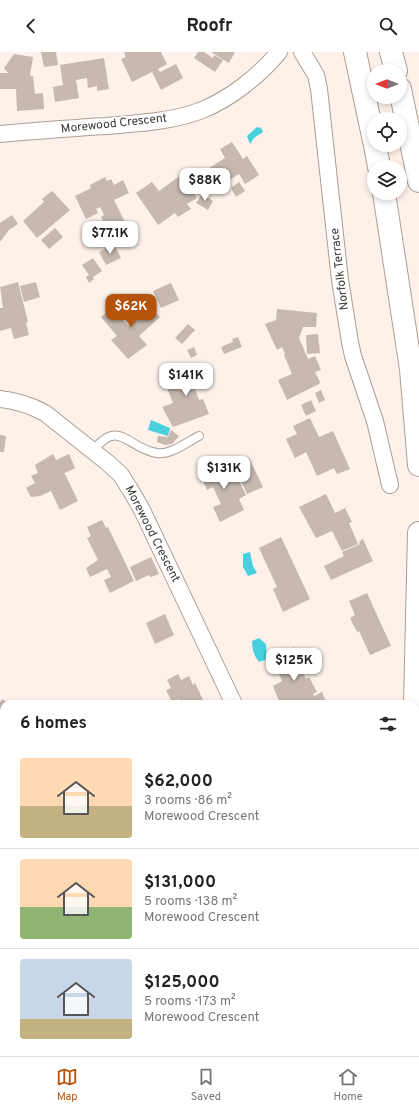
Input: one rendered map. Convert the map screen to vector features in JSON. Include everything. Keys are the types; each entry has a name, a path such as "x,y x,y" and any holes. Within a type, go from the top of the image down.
{"highway":[{"path":"355,52 368,112"},
{"path":"391,52 394,64"},
{"path":"403,104 419,181"},
{"path":"385,200 411,369 419,465"},
{"path":"415,700 419,533"}],"street":[{"name":"Morewood Crescent","path":"0,134 149,122 186,115 202,110 221,100 259,72 279,52"},
{"name":"Norfolk Terrace","path":"302,52 316,75 319,89 333,202 340,280 350,342 355,363 375,421 390,485"},
{"name":"Morewood Crescent","path":"0,398 15,400 33,406 45,413 121,475 142,510 232,700"}],"lane":[{"path":"93,451 101,440 111,435 119,435 157,453 169,451 199,436"}],"water":[{"path":"257,127 261,128 263,132 254,138 250,144 247,136"},
{"path":"151,420 170,428 168,436 148,430"},
{"path":"250,552 253,566 257,573 248,576 243,567 243,554"},
{"path":"259,638 266,644 267,659 259,662 252,647 252,641"}],"building":[{"path":"41,52 56,52 58,65 44,67"},
{"path":"124,52 161,52 167,64 158,69 160,72 176,64 183,78 161,90 152,72 132,82 121,59 126,57"},
{"path":"198,52 204,52 213,58 214,55 223,60 215,72 194,58"},
{"path":"211,52 235,52 229,63"},
{"path":"14,54 33,57 30,76 33,76 35,94 43,93 44,109 17,111 16,89 0,89 0,73 8,73 4,68"},
{"path":"104,58 109,89 97,91 97,86 88,88 87,78 76,80 79,98 55,102 53,87 63,85 60,65"},
{"path":"232,142 243,159 247,156 259,175 245,184 239,174 219,187 214,179 210,182 203,172 225,158 220,149"},
{"path":"181,175 197,198 187,204 191,209 178,217 175,213 158,225 136,193 152,182 159,191"},
{"path":"105,177 107,181 111,179 114,185 123,180 129,193 114,200 130,232 128,233 131,239 123,244 120,238 113,241 101,217 104,215 100,207 96,209 98,213 86,219 75,196 91,188 90,185"},
{"path":"239,182 245,191 236,197 231,188"},
{"path":"210,183 215,186 211,191 207,188"},
{"path":"52,191 70,210 37,238 23,221 44,202 42,199"},
{"path":"202,194 213,201 208,210 196,203"},
{"path":"12,215 18,224 9,230 0,242 0,223"},
{"path":"55,228 63,237 49,249 41,240"},
{"path":"114,244 121,258 106,265 99,252"},
{"path":"93,258 102,271 93,277 94,279 89,283 86,277 89,275 82,265"},
{"path":"18,282 28,322 26,323 29,335 14,339 11,328 0,331 0,308 3,308 0,287"},
{"path":"36,282 40,297 24,302 20,286"},
{"path":"171,283 179,300 161,308 153,291"},
{"path":"140,302 146,309 149,305 160,317 139,336 147,345 128,359 111,340 117,336 101,317 112,308 128,326 133,321 127,313"},
{"path":"277,309 317,313 316,327 303,327 299,338 308,359 315,356 321,370 315,372 320,382 319,384 287,400 278,380 292,374 282,347 277,350 265,324 276,320"},
{"path":"188,324 195,330 182,344 175,338"},
{"path":"318,334 320,353 307,354 306,335"},
{"path":"238,337 242,347 224,354 221,347 233,342 232,339"},
{"path":"194,347 197,355 191,358 187,350"},
{"path":"169,364 172,371 165,374 162,366"},
{"path":"203,367 209,384 195,389 199,400 203,399 209,414 173,427 162,407 173,403 164,380 167,379 166,377 174,374 174,376 184,374"},
{"path":"321,390 325,400 319,403 315,393"},
{"path":"311,400 316,411 306,416 301,405"},
{"path":"310,418 319,437 333,431 350,469 337,474 334,468 317,476 306,452 295,458 286,439 297,434 293,426"},
{"path":"171,430 179,436 172,444 165,445 157,442 158,436 168,437"},
{"path":"0,435 6,436 4,452 0,452"},
{"path":"53,454 56,460 69,454 75,468 63,474 65,474 78,501 60,510 51,491 40,496 31,497 26,488 35,483 31,476 38,473 35,465"},
{"path":"249,458 263,487 247,494 234,465"},
{"path":"222,460 230,478 236,475 246,495 239,499 244,510 220,522 213,507 221,504 213,487 207,490 201,476 205,474 202,469"},
{"path":"326,494 335,513 345,508 352,522 349,523 358,544 342,551 332,531 316,538 299,507"},
{"path":"102,520 106,528 108,527 134,581 110,593 104,580 111,577 107,569 90,577 86,568 98,560 87,538 91,536 87,527"},
{"path":"281,537 310,599 283,612 273,589 277,587 259,548"},
{"path":"363,539 373,561 331,580 324,566 344,556 342,552 360,544 359,542"},
{"path":"151,557 159,574 151,577 149,575 136,581 130,567"},
{"path":"367,593 391,646 370,655 359,631 357,632 350,618 355,615 349,601"},
{"path":"165,614 174,635 155,644 146,623"},
{"path":"294,647 299,658 294,660 297,666 299,665 306,679 309,677 317,692 313,694 314,696 322,692 325,700 278,700 273,686 282,681 272,659"},
{"path":"178,674 181,680 189,676 193,685 195,683 203,700 171,700 166,690 171,688 167,680"}]}
